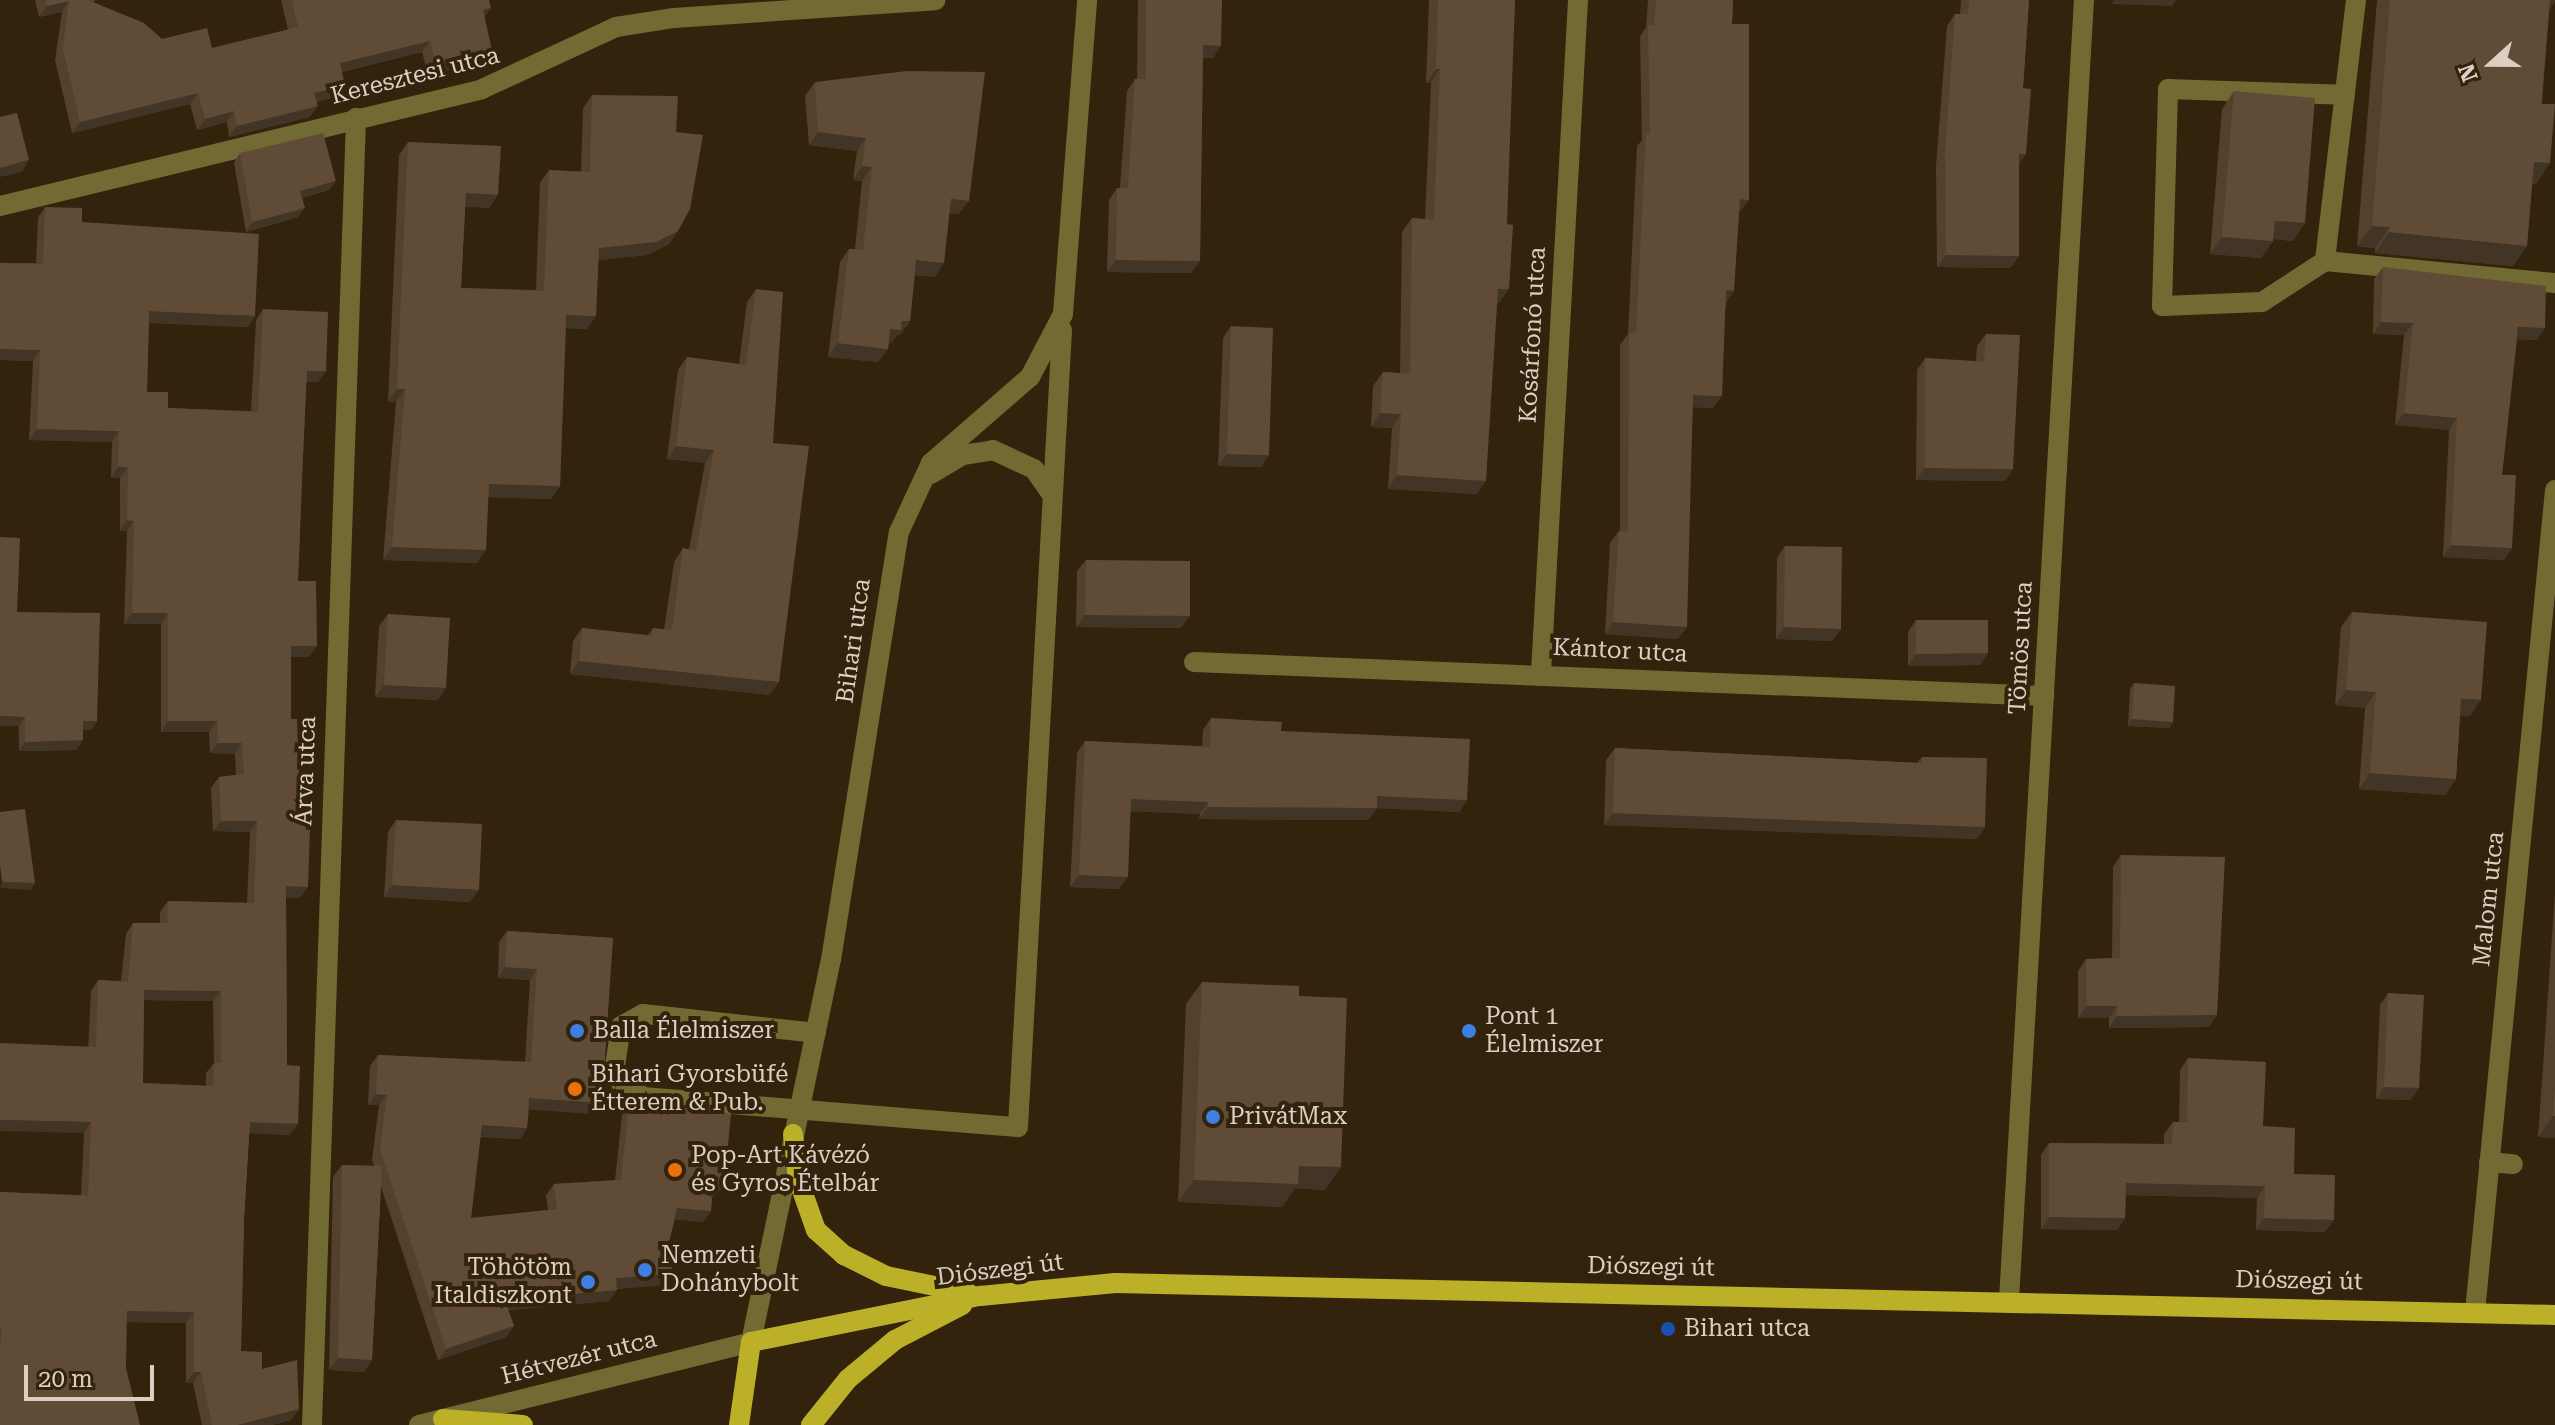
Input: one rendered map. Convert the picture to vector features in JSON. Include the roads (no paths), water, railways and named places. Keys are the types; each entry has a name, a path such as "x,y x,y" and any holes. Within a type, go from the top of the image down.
{"main road":[{"path":"793,1134 798,1179 816,1230 844,1255 886,1276 980,1296"},
{"name":"Diószegi út","path":"751,1342 980,1296 1115,1283 2009,1300 2555,1315"},
{"path":"811,1425 848,1379 895,1340 980,1296"},
{"path":"739,1425 751,1342"},
{"path":"443,1419 523,1425"}],"street":[{"name":"Keresztesi utca","path":"0,206 508,81 598,32 645,21 935,0"},
{"name":"Bihari utca","path":"751,1342 844,887 889,574 918,483 947,446 1030,377 1063,314 1087,0"},
{"name":"Kosárfonó utca","path":"1541,673 1578,0"},
{"name":"Tömös utca","path":"2009,1300 2084,0"},
{"path":"2325,261 2356,0"},
{"path":"2345,95 2168,89 2162,306 2262,302 2325,261 2555,283"},
{"name":"Árva utca","path":"312,1425 356,118"},
{"path":"816,1033 652,1014 626,1021 617,1034 617,1075 635,1094 1018,1127 1063,314"},
{"path":"918,483 963,455 993,450 1034,469 1052,495"},
{"name":"Malom utca","path":"2475,1312 2555,490"},
{"name":"Kántor utca","path":"1194,662 1541,673 2044,696"},
{"path":"2489,1162 2513,1164"},
{"name":"Hétvezér utca","path":"419,1425 751,1342"}],"place":[{"name":"Balla Élelmiszer","path":"577,1031"},
{"name":"Pont 1 Élelmiszer","path":"1469,1031"},
{"name":"Bihari Gyorsbüfé Étterem & Pub.","path":"575,1089"},
{"name":"PrivátMax","path":"1213,1117"},
{"name":"Pop-Art Kávézó és Gyros Ételbár","path":"675,1170"},
{"name":"Nemzeti Dohánybolt","path":"645,1270"},
{"name":"Töhötöm Italdiszkont","path":"588,1282"},
{"name":"Bihari utca","path":"1668,1329"}]}
